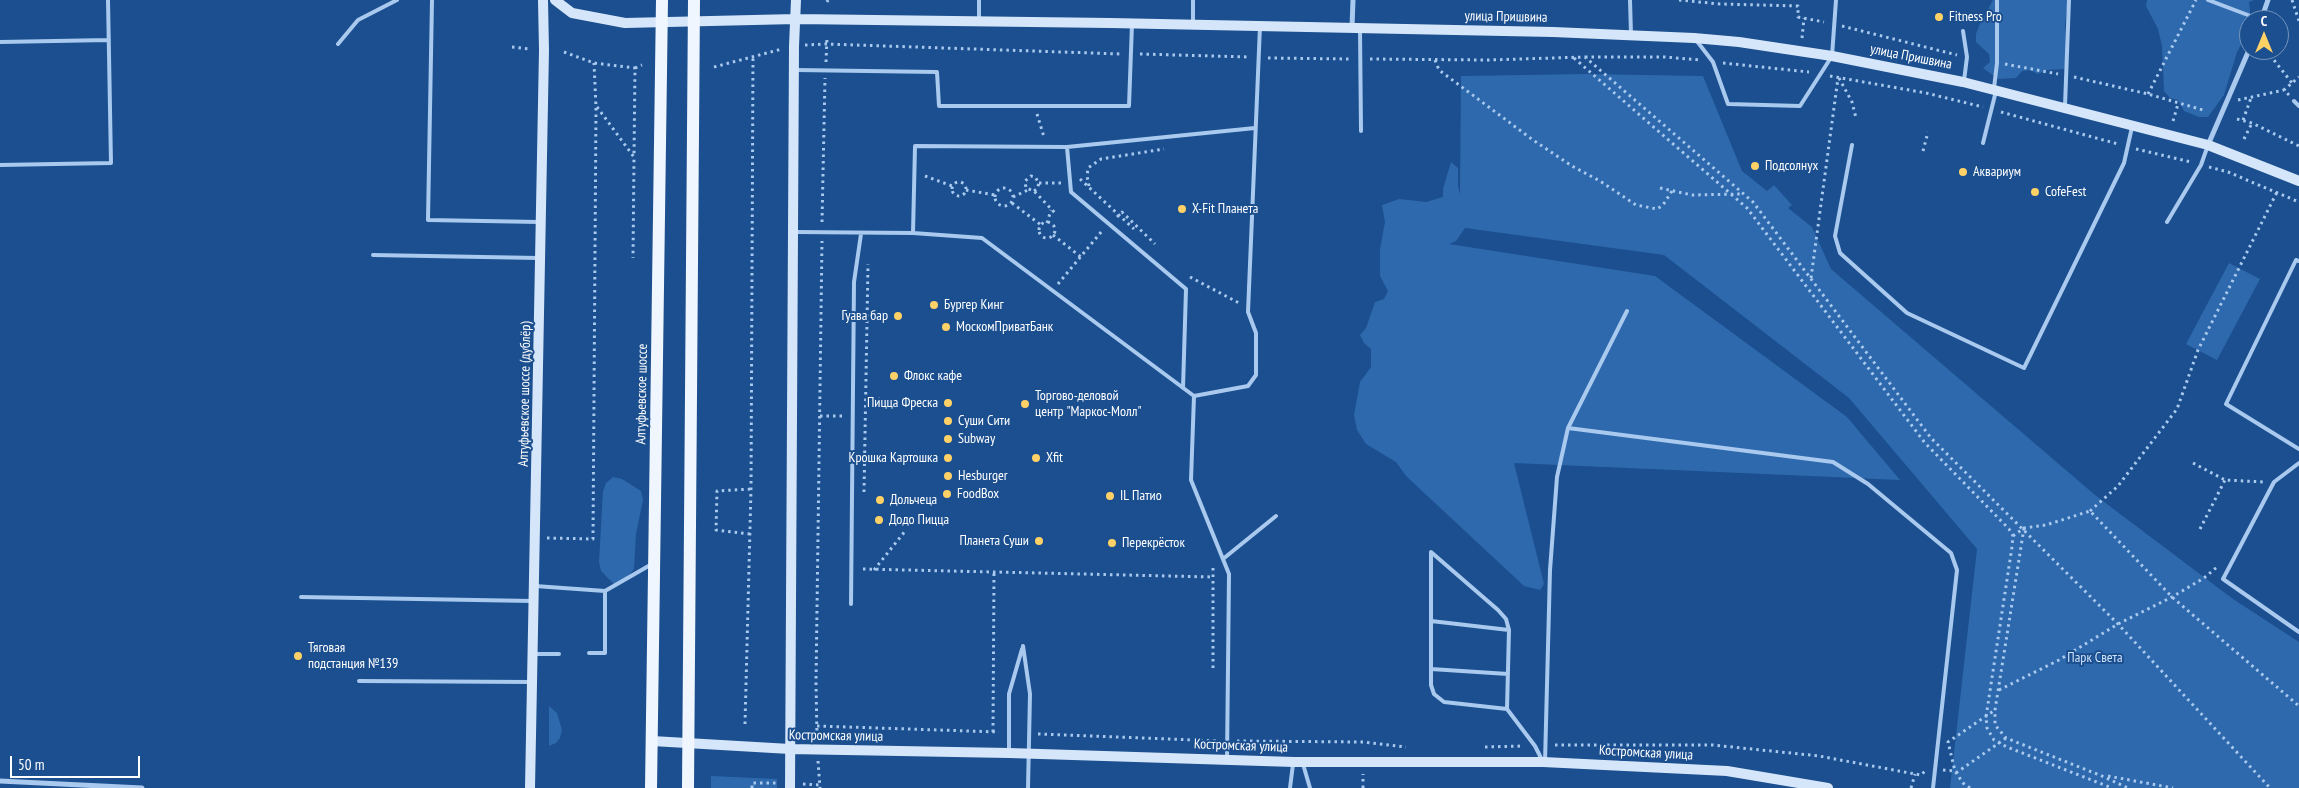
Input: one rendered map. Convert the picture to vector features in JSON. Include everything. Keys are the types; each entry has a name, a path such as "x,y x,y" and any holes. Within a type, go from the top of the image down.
{"main road":[{"name":"Алтуфьевское шоссе","path":"651,788 662,0"},
{"path":"688,788 694,0"}],"street":[{"name":"Алтуфьевское шоссе (дублёр)","path":"530,788 542,222 543,0"},
{"name":"улица Пришвина","path":"555,0 572,13 625,23 796,19 979,21 1631,34 1694,38 1761,45 1832,56 1963,82 2208,145 2299,181"},
{"path":"790,788 794,46 796,0"},
{"path":"1353,0 1356,28"},
{"path":"2208,145 2245,60"},
{"name":"Костромская улица","path":"652,741 817,750 1029,753 1298,762 1544,762 1727,772 1828,788"},
{"path":"0,781 142,788"}],"lane":[{"path":"0,165 111,163 108,0"},
{"path":"338,44 358,20 397,0"},
{"path":"432,0 428,220 542,222"},
{"path":"979,0 979,21"},
{"path":"1193,0 1193,25"},
{"path":"1630,0 1631,34"},
{"path":"1694,38 1713,62 1728,104 1800,106 1832,56 1836,0"},
{"path":"1983,144 1991,109 1997,63 1997,0"},
{"path":"2064,108 2070,0"},
{"path":"2208,0 2239,12"},
{"path":"794,70 937,72 939,106 1129,106 1132,24"},
{"path":"793,232 913,233 982,238 1194,396 1248,386 1256,375 1256,333 1248,312 1260,26"},
{"path":"1356,28 1360,59 1361,131"},
{"path":"1963,31 1968,57 1963,82"},
{"path":"0,42 109,40"},
{"path":"2294,101 2299,106"},
{"path":"1852,145 1835,236 1840,253 1907,313 2024,368 2124,164 2132,125"},
{"path":"913,233 915,146 1067,147 1255,128"},
{"path":"2167,222 2201,165 2208,145"},
{"path":"1067,147 1071,192 1186,289 1183,388"},
{"path":"851,604 854,282 861,234"},
{"path":"373,255 541,258"},
{"path":"2299,261 2296,260 2226,404 2299,449"},
{"path":"1544,762 1550,570 1557,477 1568,428 1627,311"},
{"path":"1194,396 1191,480 1229,574 1227,760"},
{"path":"1568,428 1833,462 1868,484 1951,554 1957,570 1933,788"},
{"path":"2299,463 2274,482 2223,579 2299,632"},
{"path":"2294,467 2299,472"},
{"path":"1223,559 1276,516"},
{"path":"1507,709 1444,702 1434,694 1431,685 1431,552 1506,619 1509,630 1507,709 1535,746 1544,762"},
{"path":"535,586 605,591 654,563"},
{"path":"589,653 605,653 605,591"},
{"path":"301,598 535,601"},
{"path":"1431,622 1509,630"},
{"path":"1009,753 1009,694 1023,646 1030,694 1028,788"},
{"path":"534,654 559,654"},
{"path":"1431,669 1508,674"},
{"path":"359,681 533,682"},
{"path":"1290,788 1298,762"},
{"path":"1298,762 1310,788"}],"path":[{"path":"1679,0 1720,4 1798,6"},
{"path":"1798,0 1798,17 1968,57"},
{"path":"2148,94 2196,0"},
{"path":"2292,0 2299,21"},
{"path":"1802,38 1804,18"},
{"path":"820,788 817,726 822,233 827,38"},
{"path":"714,67 794,46 826,44 1258,58 1435,60 1585,57 1754,202 1931,438 2024,528 2118,624 2270,788"},
{"path":"512,47 530,49"},
{"path":"564,52 594,63 635,68 642,65"},
{"path":"745,724 751,489 753,56"},
{"path":"1574,58 1748,208 1925,444 2013,536"},
{"path":"1435,60 1439,70 1533,140 1636,205 1657,209 1663,205 1672,191"},
{"path":"2274,60 2292,83"},
{"path":"536,538 593,539 596,107 594,63"},
{"path":"1997,63 2066,75 2148,94 2203,110"},
{"path":"633,258 635,68"},
{"path":"2228,101 2284,90 2299,77"},
{"path":"1811,278 1838,78"},
{"path":"1838,78 1926,93 2056,125 2127,146 2228,172 2299,202"},
{"path":"1838,78 1852,102 1856,118"},
{"path":"2284,90 2294,101"},
{"path":"2243,120 2251,98"},
{"path":"2173,121 2178,104"},
{"path":"596,107 634,157"},
{"path":"1035,107 1048,147"},
{"path":"2237,119 2252,123 2299,146"},
{"path":"2244,139 2252,123"},
{"path":"1923,151 1928,132"},
{"path":"1090,189 1088,184 1088,168 1101,159 1169,149"},
{"path":"1069,170 1119,215 1122,212 1159,252"},
{"path":"914,172 952,186"},
{"path":"1028,190 1025,185 1028,178 1035,177 1039,183"},
{"path":"960,181 964,183 966,190 962,196 958,196 952,191 952,186 960,181"},
{"path":"1039,183 1070,183"},
{"path":"1034,191 1039,183"},
{"path":"1014,197 1011,191 1004,188 1000,189 995,195 996,202 1004,207 1012,203 1014,197 1028,190 1034,191 1057,215"},
{"path":"1660,188 1692,195 1744,194"},
{"path":"966,190 995,195"},
{"path":"2112,788 1999,744 1994,740 1987,728 1986,717 2013,536 2024,528 2090,512 2118,486 2177,409 2198,350 2277,192"},
{"path":"1012,203 1041,225"},
{"path":"1051,210 1047,222 1041,225 1039,231 1043,237 1050,238 1053,235"},
{"path":"1047,222 1054,227 1053,235"},
{"path":"1052,291 1104,228"},
{"path":"1053,235 1080,257"},
{"path":"1153,245 1157,239"},
{"path":"864,493 869,267 867,259"},
{"path":"1188,276 1242,305 1243,295"},
{"path":"866,403 880,398"},
{"path":"2193,463 2225,480 2274,482"},
{"path":"2200,528 2225,480"},
{"path":"750,534 716,530 717,491 751,489"},
{"path":"2090,512 2172,597 2299,706"},
{"path":"2024,528 1995,710 1995,725 2006,738 2128,788"},
{"path":"874,570 906,530"},
{"path":"1998,690 2059,660 2118,624 2172,597 2204,578 2237,550"},
{"path":"863,560 863,570 994,571 1213,577"},
{"path":"1213,668 1214,560"},
{"path":"993,732 994,571"},
{"path":"1970,788 1956,774 1948,742 1995,710"},
{"path":"817,726 1010,733"},
{"path":"1029,734 1227,741 1364,742 1415,748"},
{"path":"1956,774 2006,738"},
{"path":"1545,746 1713,744 1819,756 1921,775 1926,768"},
{"path":"1479,747 1535,746"},
{"path":"1911,788 1915,774"},
{"path":"2102,776 2173,788"},
{"path":"752,783 752,788"}],"green space":[{"path":"1993,0 2068,0 2065,25 2067,61 2064,69 2047,70 2038,74 2030,70 2022,71 2016,78 1998,79 1983,68 1990,62 1989,54 1976,42 1976,34"},
{"path":"2147,0 2254,0 2249,2 2250,10 2239,10 2239,48 2224,95 2208,117 2199,117 2184,111 2178,100 2170,98 2164,91 2162,46 2158,29 2146,6"},
{"name":"Парк Света","path":"1586,74 1703,76 1742,171 1767,191 1774,185 1792,205 1788,208 1812,227 1831,269 2095,495 2233,599 2299,642 2299,788 1950,788 1977,549 1849,398 1664,255 1465,228 1456,241 1449,244 1655,276 1847,417 1900,480 1514,463 1544,584 1540,590 1524,586 1406,476 1396,462 1366,444 1357,430 1354,415 1360,382 1371,367 1371,349 1364,343 1360,335 1366,328 1375,302 1384,299 1388,291 1380,276 1380,249 1385,222 1382,205 1399,199 1426,202 1443,197 1443,189 1451,162 1458,168 1460,194 1461,76"},
{"path":"2229,263 2260,279 2217,360 2186,344"},
{"path":"613,477 622,479 641,491 643,500 636,534 634,569 623,583 614,584 601,571 599,562 603,491 606,483"},
{"path":"549,706 557,713 562,730 560,738 556,743 549,746"},
{"path":"711,776 777,779 777,788 711,788"}],"place":[{"name":"Fitness Pro","path":"1939,17"},
{"name":"Подсолнух","path":"1755,166"},
{"name":"Аквариум","path":"1963,172"},
{"name":"CofeFest","path":"2035,192"},
{"name":"X-Fit Планета","path":"1182,209"},
{"name":"Бургер Кинг","path":"934,305"},
{"name":"Гуава бар","path":"898,316"},
{"name":"МоскомПриватБанк","path":"946,327"},
{"name":"Флокс кафе","path":"894,376"},
{"name":"Пицца Фреска","path":"948,403"},
{"name":"Торгово-деловой центр \"Маркос-Молл\"","path":"1025,404"},
{"name":"Суши Сити","path":"948,421"},
{"name":"Subway","path":"948,439"},
{"name":"Крошка Картошка","path":"948,458"},
{"name":"Xfit","path":"1036,458"},
{"name":"Hesburger","path":"948,476"},
{"name":"FoodBox","path":"947,494"},
{"name":"IL Патио","path":"1110,496"},
{"name":"Дольчеца","path":"880,500"},
{"name":"Додо Пицца","path":"879,520"},
{"name":"Планета Суши","path":"1039,541"},
{"name":"Перекрёсток","path":"1112,543"},
{"name":"Тяговая подстанция №139","path":"298,656"}]}
